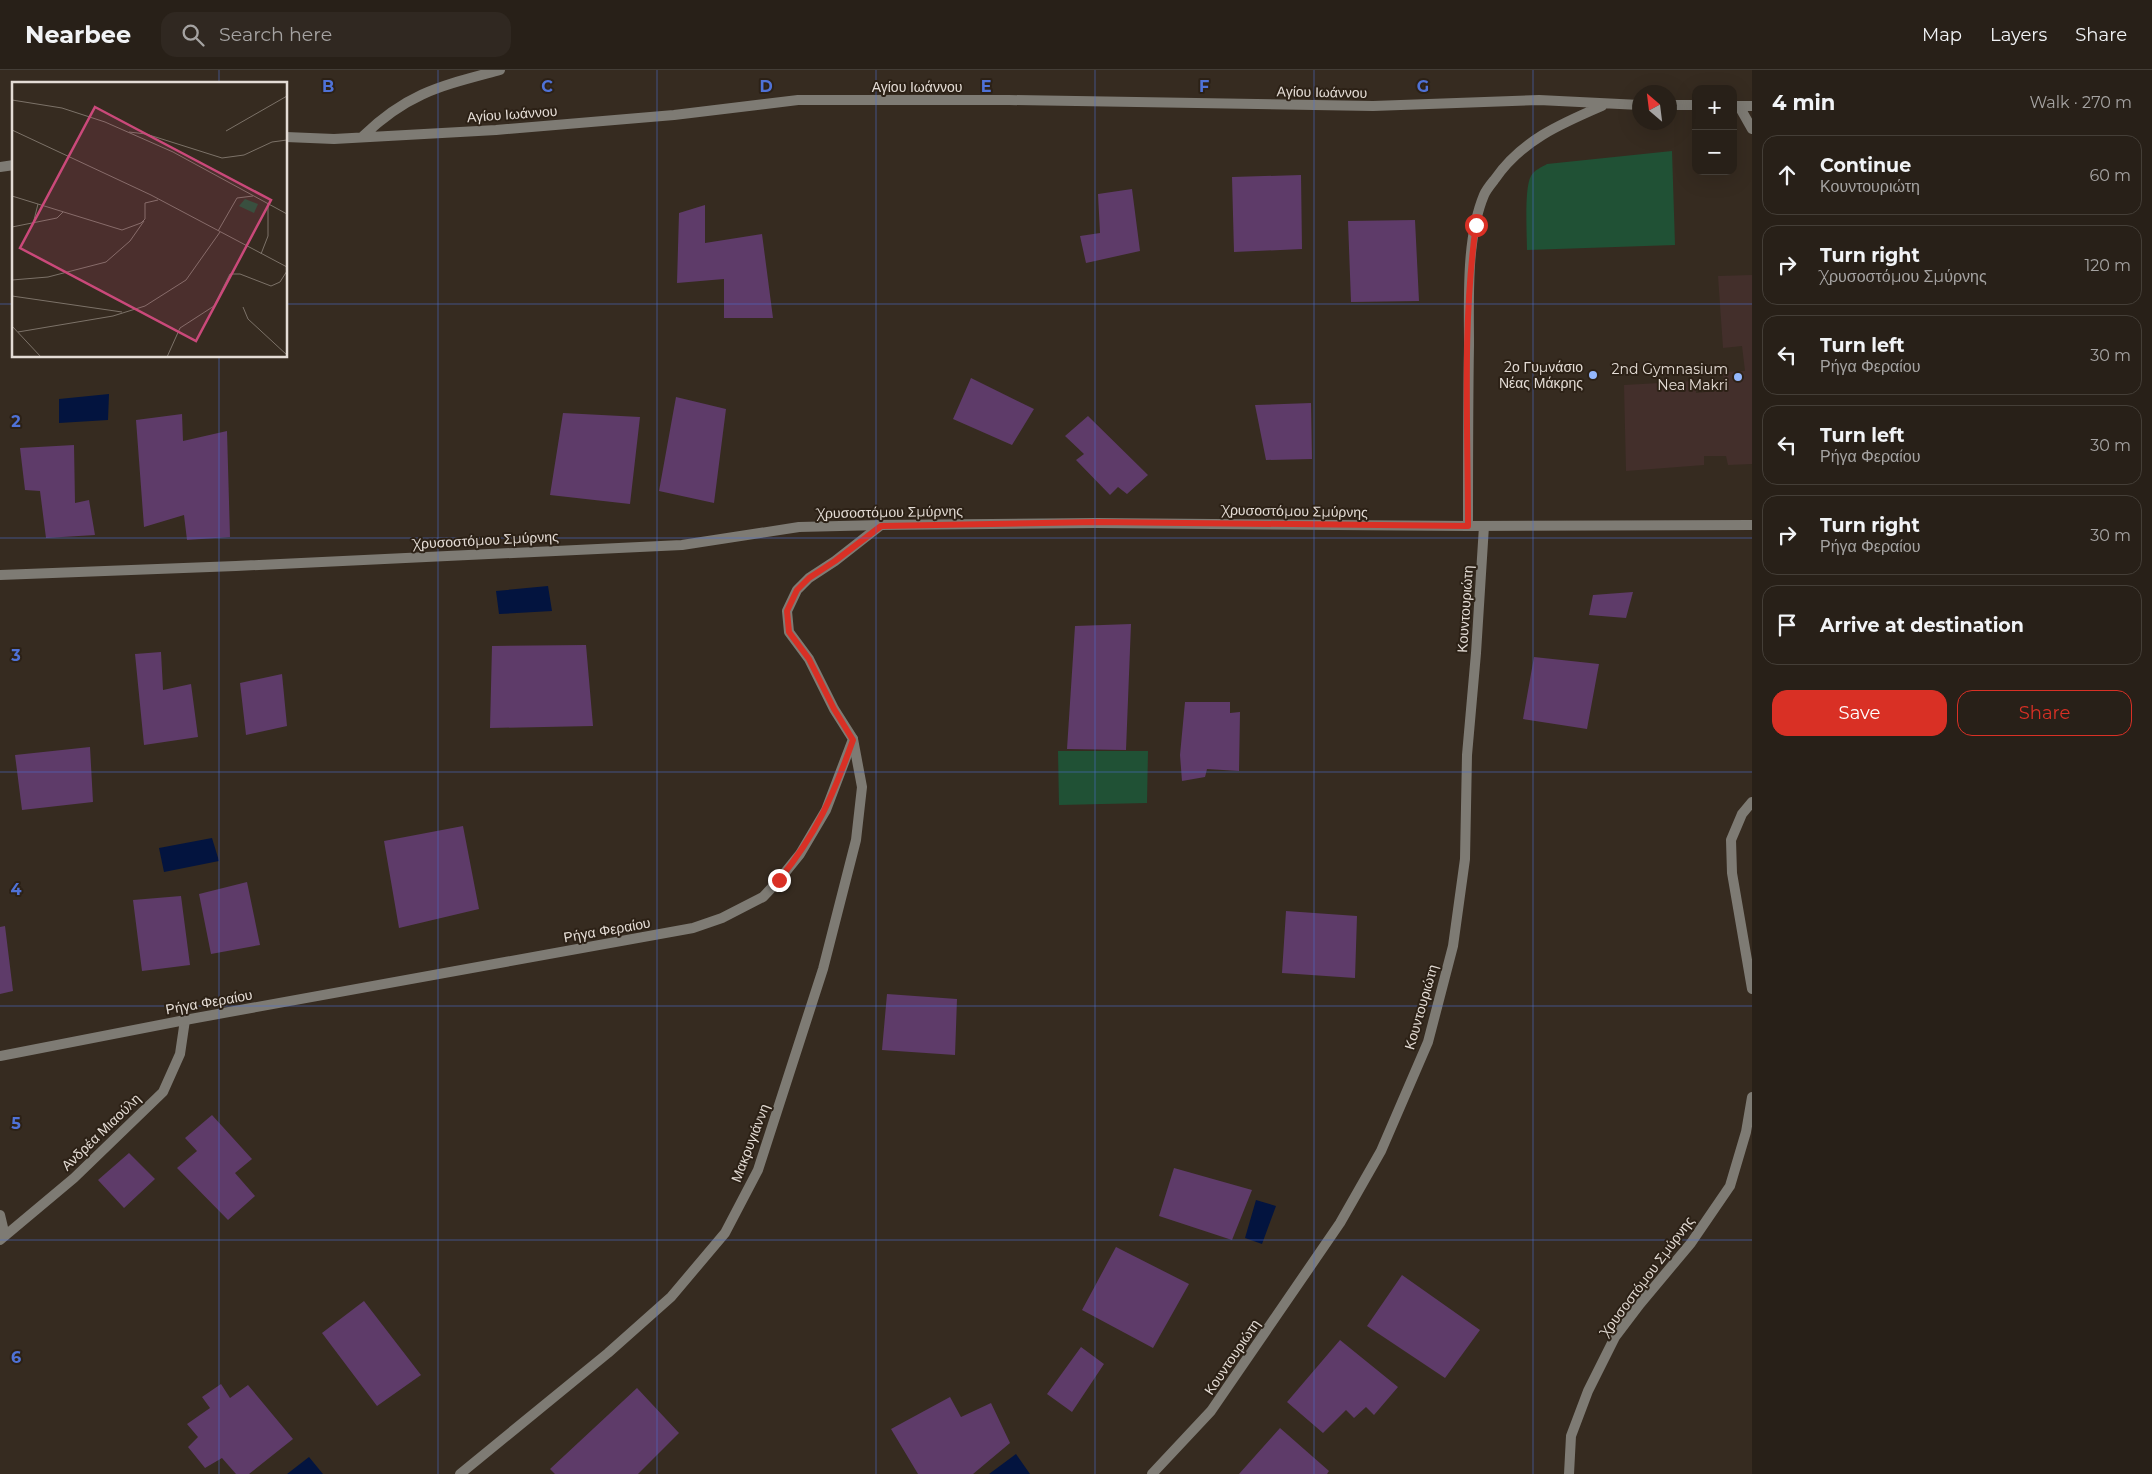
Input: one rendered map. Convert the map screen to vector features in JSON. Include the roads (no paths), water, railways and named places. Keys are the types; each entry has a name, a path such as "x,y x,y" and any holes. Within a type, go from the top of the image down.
{"street":[{"path":"363,136 384,116 416,96 434,88 500,70"},
{"name":"Αγίου Ιωάννου","path":"288,137 334,139 496,130 674,115 798,100 1009,100 1373,106 1539,100 1604,105 1632,105"},
{"path":"1468,526 1471,260 1476,225 1484,194 1504,166 1526,145 1554,127 1604,105"},
{"path":"1677,105 1692,106"},
{"path":"1737,106 1752,106"},
{"path":"1737,107 1752,129"},
{"name":"Χρυσοστόμου Σμύρνης","path":"0,575 682,545 799,527 1096,522 1468,526 1752,525"},
{"path":"853,740 834,709 809,659 789,632 787,611 797,590 809,578 881,526"},
{"name":"Κουντουριώτη","path":"1152,1474 1211,1411 1340,1223 1381,1151 1428,1042 1453,946 1464,859 1466,755 1476,653 1484,526"},
{"name":"Ρήγα Φεραίου","path":"0,1056 185,1020 693,928 722,918 763,897 800,854 826,810 853,740"},
{"name":"Μακρυγιάννη","path":"460,1474 608,1353 671,1297 725,1233 758,1170 823,969 856,840 862,787 853,740"},
{"path":"1752,802 1742,814 1731,840 1732,874 1752,989"},
{"name":"Ανδρέα Μιαούλη","path":"2,1238 74,1178 163,1092 180,1054 185,1020"},
{"name":"Χρυσοστόμου Σμύρνης","path":"1569,1474 1571,1436 1588,1392 1615,1337 1691,1243 1730,1186 1746,1132 1752,1097"},
{"path":"0,1215 2,1238"}],"water":[{"path":"109,394 108,420 59,423 59,399"},
{"path":"548,586 552,611 499,614 496,591"},
{"path":"212,838 219,861 164,872 159,848"},
{"path":"1256,1200 1276,1206 1262,1244 1245,1238"},
{"path":"1016,1454 1030,1474 989,1474"},
{"path":"309,1457 323,1474 287,1474"}],"place":[{"name":"2ο Γυμνάσιο Νέας Μάκρης","path":"1593,375"},
{"name":"2nd Gymnasium Nea Makri","path":"1738,377"}]}
